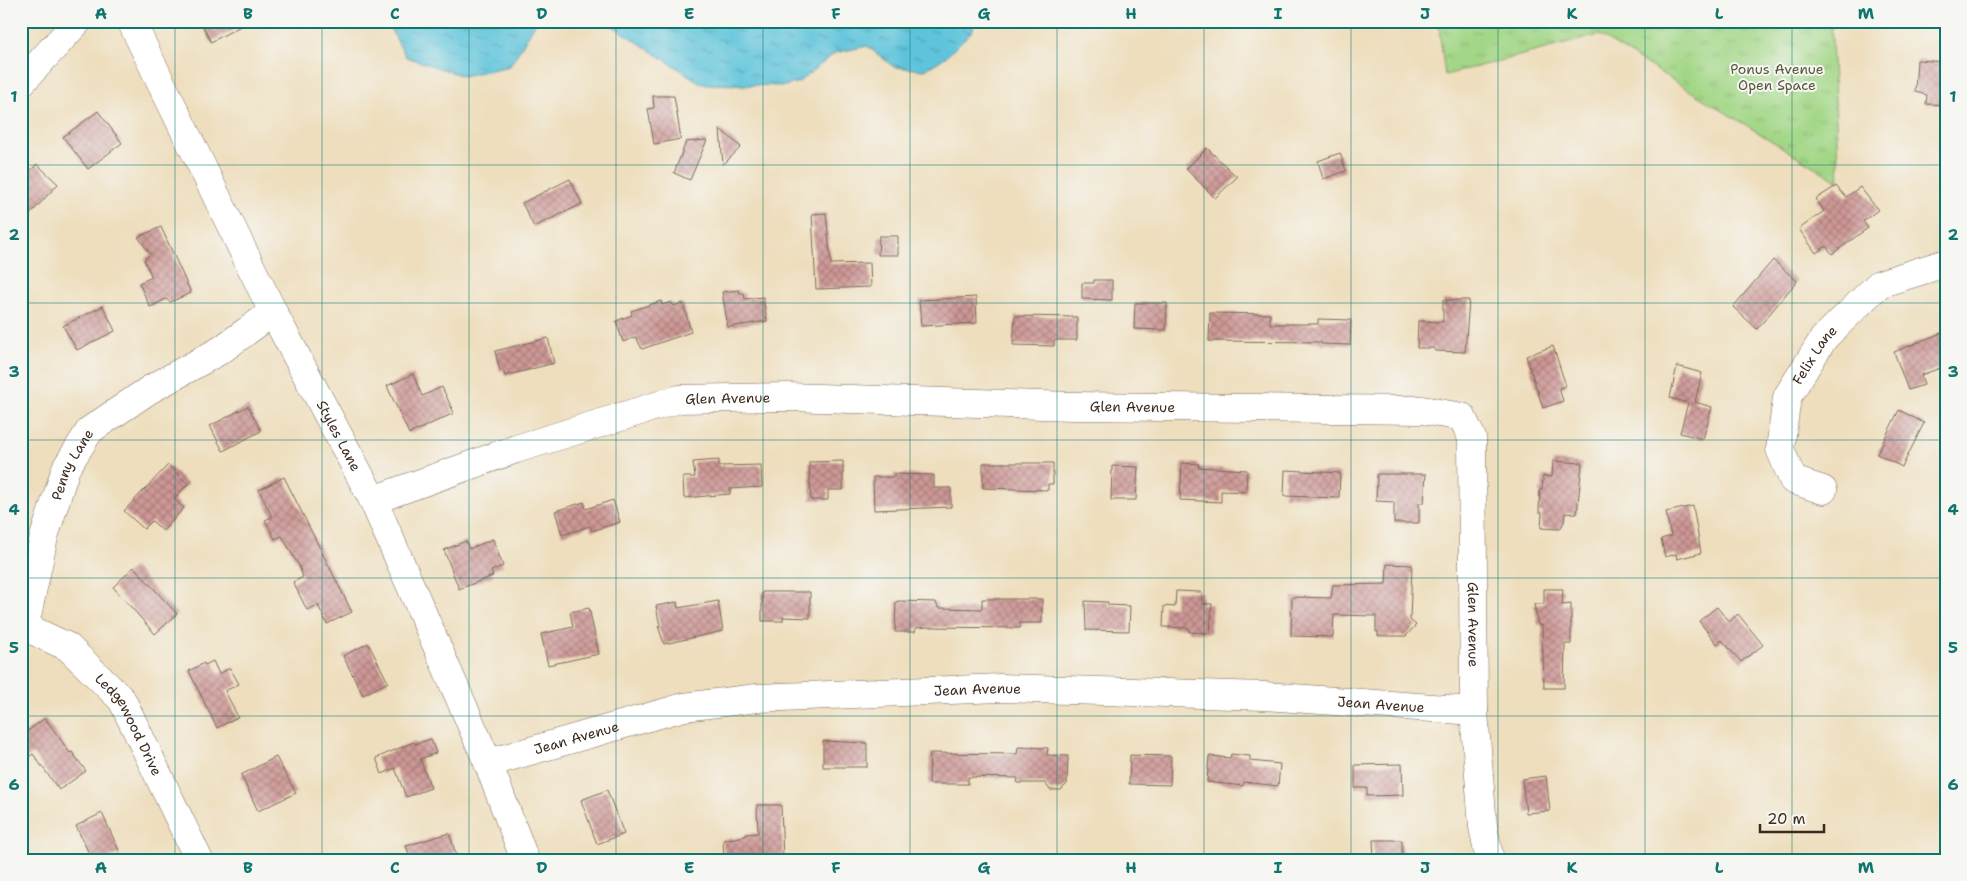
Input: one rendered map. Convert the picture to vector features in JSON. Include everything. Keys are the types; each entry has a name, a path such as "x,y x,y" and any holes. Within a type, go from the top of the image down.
{"street":[{"path":"21,84 78,21"},
{"name":"Styles Lane","path":"131,21 273,312 373,500 488,763 526,860"},
{"name":"Felix Lane","path":"1823,490 1793,480 1780,449 1787,397 1824,338 1879,284 1946,262"},
{"name":"Penny Lane","path":"23,625 44,537 66,468 90,430 149,390 221,350 273,312"},
{"name":"Glen Avenue","path":"373,500 516,449 679,399 788,397 1073,406 1422,410 1462,417 1472,438 1474,711 1483,827 1490,860"},
{"name":"Ledgewood Drive","path":"23,625 68,647 122,700 199,860"},
{"name":"Jean Avenue","path":"488,763 684,707 757,698 1000,688 1265,696 1474,711"}],"green space":[{"name":"Ponus Avenue Open Space","path":"1438,21 1831,21 1839,182 1599,35 1445,75"}],"water":[{"path":"386,21 537,21 510,66 463,76 406,57"},
{"path":"605,21 974,21 973,30 947,56 925,70 894,67 867,46 835,53 799,82 784,86 702,84"},
{"path":"1195,21 1240,21 1222,28"}],"building":[{"path":"200,21 250,21 211,42"},
{"path":"1917,60 1946,62 1946,105 1926,104 1927,95 1915,92"},
{"path":"653,96 674,96 681,139 654,144 648,109 654,108"},
{"path":"98,111 122,143 88,169 63,137"},
{"path":"720,129 741,147 723,165"},
{"path":"707,140 690,180 674,173 686,142"},
{"path":"1207,148 1237,177 1215,198 1186,169"},
{"path":"1340,153 1346,171 1323,179 1318,161"},
{"path":"37,164 58,184 21,224 21,181"},
{"path":"570,179 582,204 534,227 522,203"},
{"path":"1836,186 1846,197 1860,187 1878,210 1863,221 1868,228 1832,254 1826,246 1816,253 1799,229 1824,211 1816,199"},
{"path":"826,213 831,264 870,263 871,287 816,289 812,214"},
{"path":"161,227 191,293 170,302 166,299 150,307 139,283 152,277 144,260 150,254 138,237"},
{"path":"879,236 898,236 898,255 878,255"},
{"path":"1773,260 1797,281 1757,329 1733,307"},
{"path":"1094,280 1112,280 1112,300 1082,299 1082,283 1094,283"},
{"path":"739,290 740,293 744,293 745,299 763,297 767,321 728,327 722,292"},
{"path":"976,297 977,323 921,326 919,300"},
{"path":"1443,300 1469,300 1465,352 1417,348 1418,321 1443,322"},
{"path":"661,301 662,305 671,302 673,306 683,303 691,332 642,349 636,337 623,342 616,321 632,315 631,311"},
{"path":"1135,303 1167,303 1166,330 1134,329"},
{"path":"103,306 115,331 77,350 63,326"},
{"path":"1210,313 1270,314 1270,324 1318,324 1318,319 1351,320 1350,345 1321,344 1321,342 1209,341"},
{"path":"1015,316 1077,317 1077,340 1054,340 1054,346 1013,345"},
{"path":"1946,331 1946,366 1921,375 1924,385 1908,390 1894,352"},
{"path":"548,338 554,363 505,376 503,370 500,371 495,351"},
{"path":"1553,346 1566,386 1559,388 1563,401 1543,408 1526,356"},
{"path":"1677,366 1702,373 1695,402 1712,407 1703,439 1680,433 1688,403 1670,398"},
{"path":"413,374 422,396 442,387 454,413 409,434 387,386"},
{"path":"248,406 261,431 223,451 210,426"},
{"path":"1899,410 1924,423 1902,467 1877,454"},
{"path":"719,460 719,466 761,465 762,487 730,489 730,494 684,498 683,477 695,477 693,462"},
{"path":"843,461 843,490 828,490 828,500 811,500 809,462"},
{"path":"1553,461 1582,463 1577,514 1565,513 1564,522 1560,529 1541,528 1542,512 1539,512 1540,489 1542,490 1543,476 1552,477"},
{"path":"983,463 1053,463 1053,484 1048,484 1048,490 983,488"},
{"path":"1182,463 1199,464 1198,467 1247,470 1246,492 1221,491 1221,502 1180,500"},
{"path":"168,465 188,484 174,499 184,508 163,531 152,521 144,529 124,511"},
{"path":"1112,466 1138,467 1136,500 1111,500"},
{"path":"1285,470 1340,473 1339,498 1284,496"},
{"path":"894,474 934,475 934,488 951,488 951,507 874,510 873,477 894,477"},
{"path":"1377,474 1426,474 1424,503 1419,503 1419,523 1394,523 1394,502 1376,501"},
{"path":"284,477 352,612 327,624 318,605 307,610 293,582 303,577 299,566 282,536 275,539 265,520 272,517 259,490"},
{"path":"613,500 620,522 592,531 590,526 562,535 555,511 584,502 586,509"},
{"path":"1693,506 1701,553 1677,559 1676,554 1665,557 1661,539 1671,536 1666,512"},
{"path":"493,539 503,566 491,571 493,576 459,589 444,550 466,541 469,549"},
{"path":"1387,564 1412,565 1410,620 1416,625 1406,636 1378,636 1378,631 1376,632 1376,616 1334,615 1333,637 1291,636 1292,597 1331,598 1333,585 1386,584"},
{"path":"134,567 177,614 155,634 113,587"},
{"path":"1544,589 1563,589 1562,605 1571,604 1571,644 1565,644 1564,688 1544,688 1542,625 1538,625 1534,604 1544,604"},
{"path":"1176,591 1200,592 1202,593 1202,604 1212,604 1210,633 1189,632 1189,628 1163,627 1164,606 1175,607"},
{"path":"762,592 810,592 810,618 783,617 783,621 762,621"},
{"path":"982,599 1042,599 1042,623 1020,623 1020,628 929,627 916,628 915,632 895,632 896,602 898,601 936,602 938,608 982,609"},
{"path":"718,601 723,631 664,644 658,626 660,626 656,606 677,602 678,608"},
{"path":"1085,601 1108,602 1108,605 1130,606 1129,631 1086,630"},
{"path":"1717,607 1729,622 1738,614 1763,645 1741,662 1722,640 1717,644 1699,621"},
{"path":"589,608 599,654 548,665 541,634 573,627 570,612"},
{"path":"368,643 388,682 363,695 343,656"},
{"path":"213,661 219,674 230,668 239,684 225,691 238,717 217,728 189,671 204,663 205,665"},
{"path":"45,718 70,753 72,752 86,771 59,790 33,754 21,762 21,736"},
{"path":"431,739 436,753 420,759 431,788 406,797 395,768 382,774 376,758 414,742 415,744"},
{"path":"823,741 867,743 867,767 823,767"},
{"path":"1018,747 1048,748 1047,755 1068,756 1067,784 1061,790 1050,790 1045,783 1017,783 1018,778 968,777 968,784 929,784 930,753 1017,754"},
{"path":"1231,754 1250,756 1250,761 1280,764 1278,786 1244,782 1243,786 1207,782 1209,756 1230,758"},
{"path":"1130,755 1171,756 1170,785 1129,784"},
{"path":"276,757 296,793 258,811 241,775"},
{"path":"1402,764 1403,795 1367,796 1367,788 1355,788 1355,765"},
{"path":"1546,776 1550,811 1526,813 1522,779"},
{"path":"607,790 624,834 597,844 581,800"},
{"path":"757,805 781,805 783,860 724,860 723,840 758,833"},
{"path":"102,813 120,853 105,860 92,860 76,826"},
{"path":"449,833 458,860 411,860 406,846"},
{"path":"1373,840 1402,840 1402,860 1374,860"}]}
